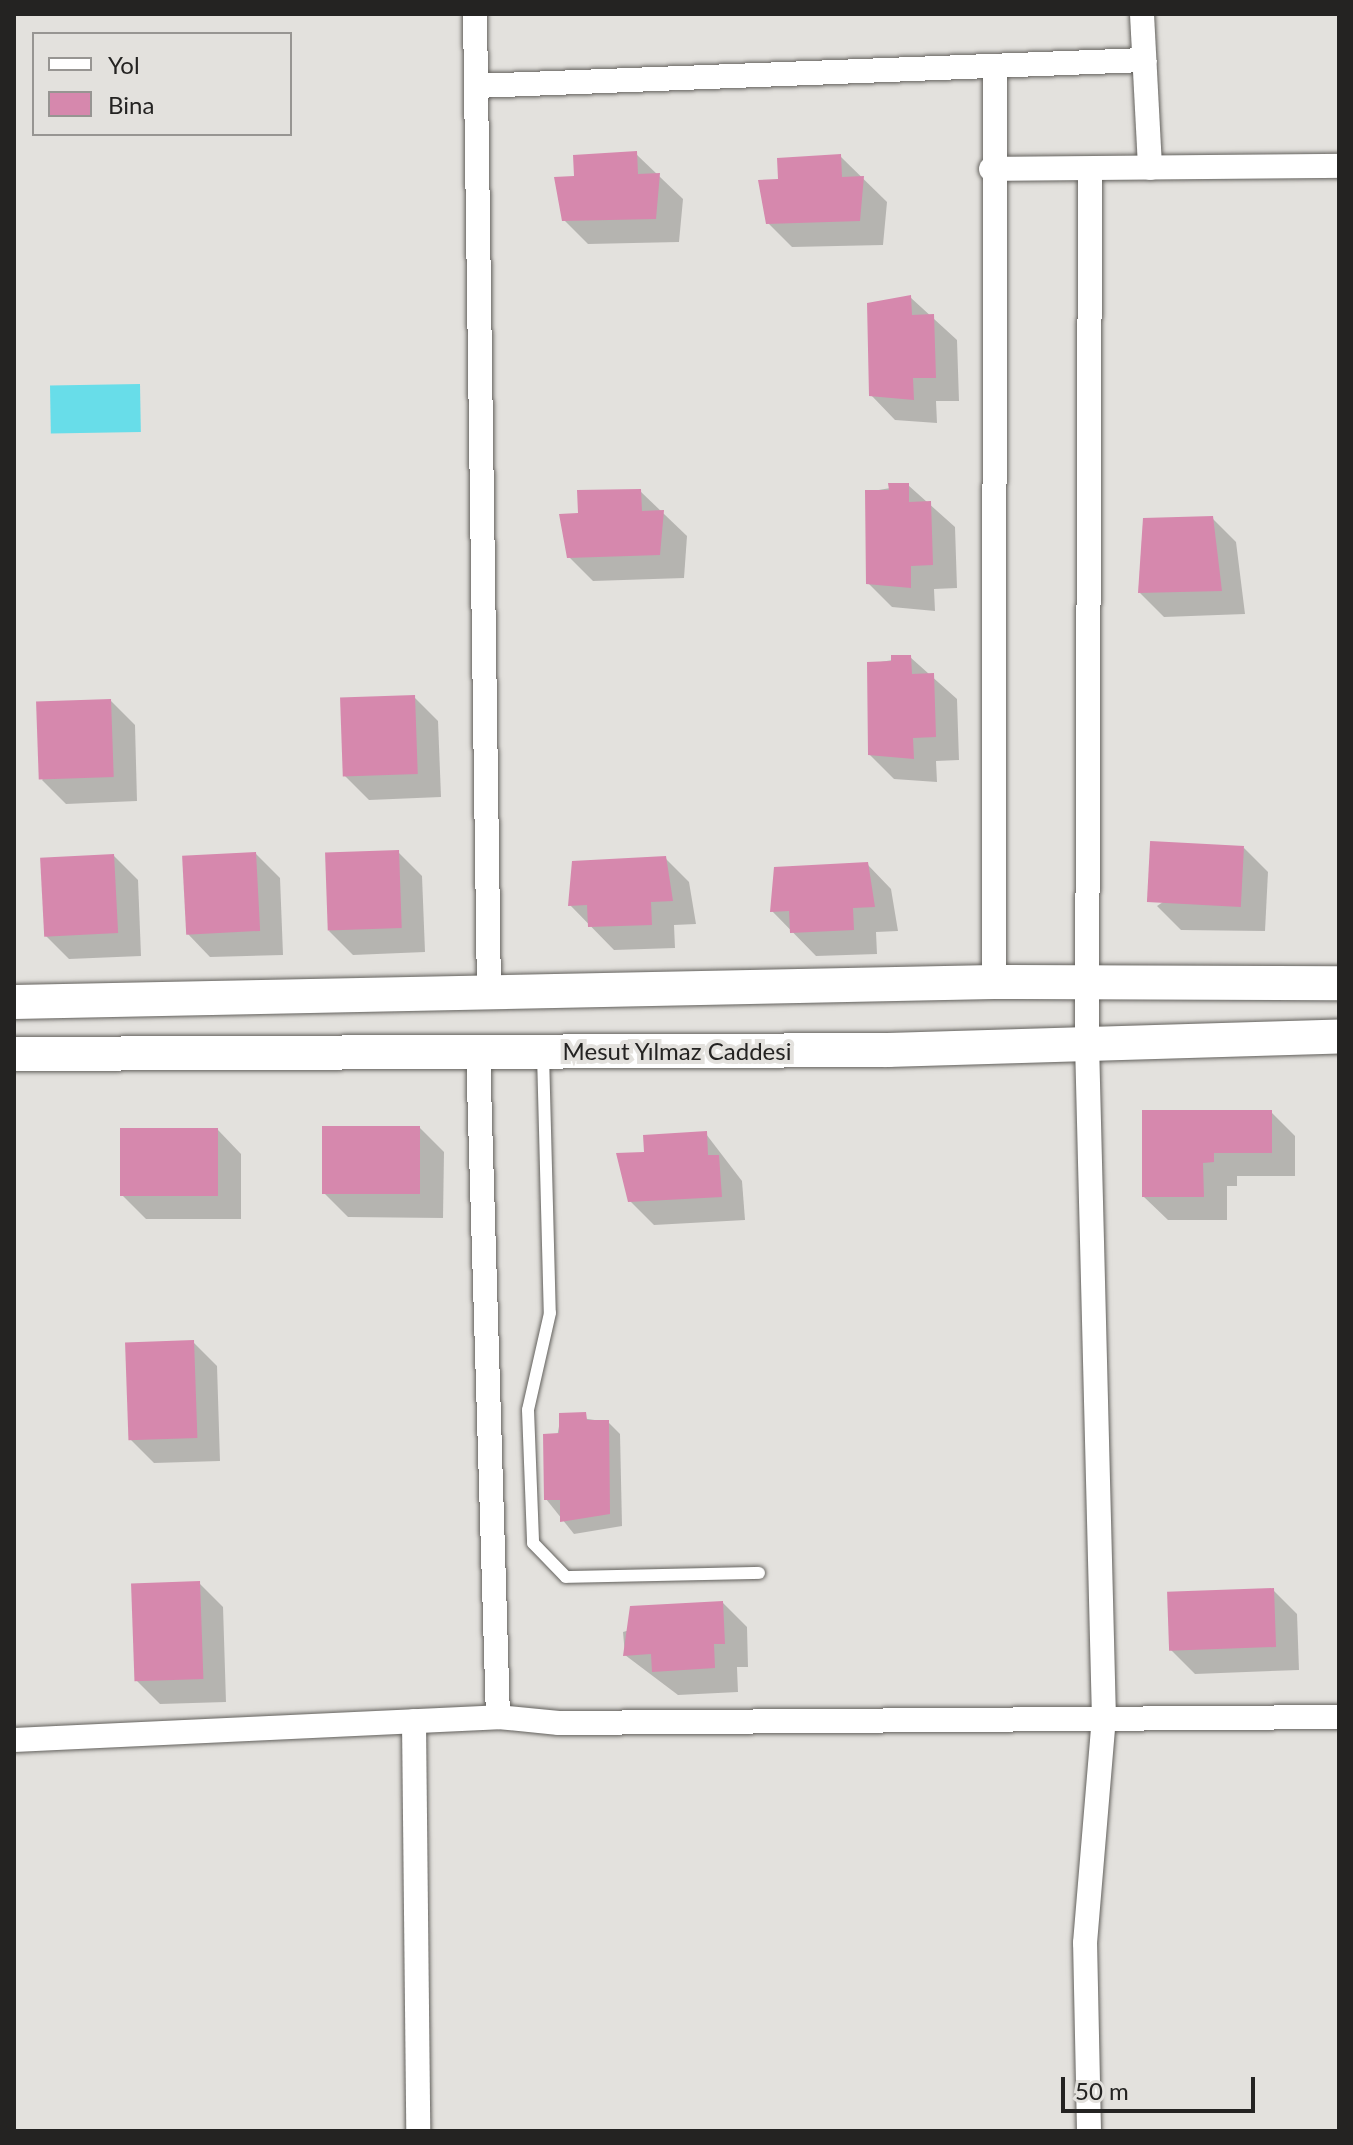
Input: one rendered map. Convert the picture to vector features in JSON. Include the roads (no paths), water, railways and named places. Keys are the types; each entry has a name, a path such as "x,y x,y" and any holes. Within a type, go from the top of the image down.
{"main road":[{"path":"14,1002 994,982 1339,983"},
{"name":"Mesut Yılmaz Caddesi","path":"14,1054 478,1052 1339,1037"}],"street":[{"path":"475,14 489,993"},
{"path":"1142,14 1150,168"},
{"path":"476,86 1144,60"},
{"path":"994,982 991,169 995,68"},
{"path":"991,169 1339,166"},
{"path":"1089,2131 1085,1943 1104,1719 1087,1041 1090,169"},
{"path":"478,1052 498,1717"},
{"path":"14,1740 498,1717 559,1723 1339,1717"},
{"path":"414,1721 418,2131"}],"lane":[{"path":"543,1051 550,1295 528,1410 533,1543 566,1577 759,1573"}],"water":[{"path":"140,384 141,432 51,434 50,386"}]}
